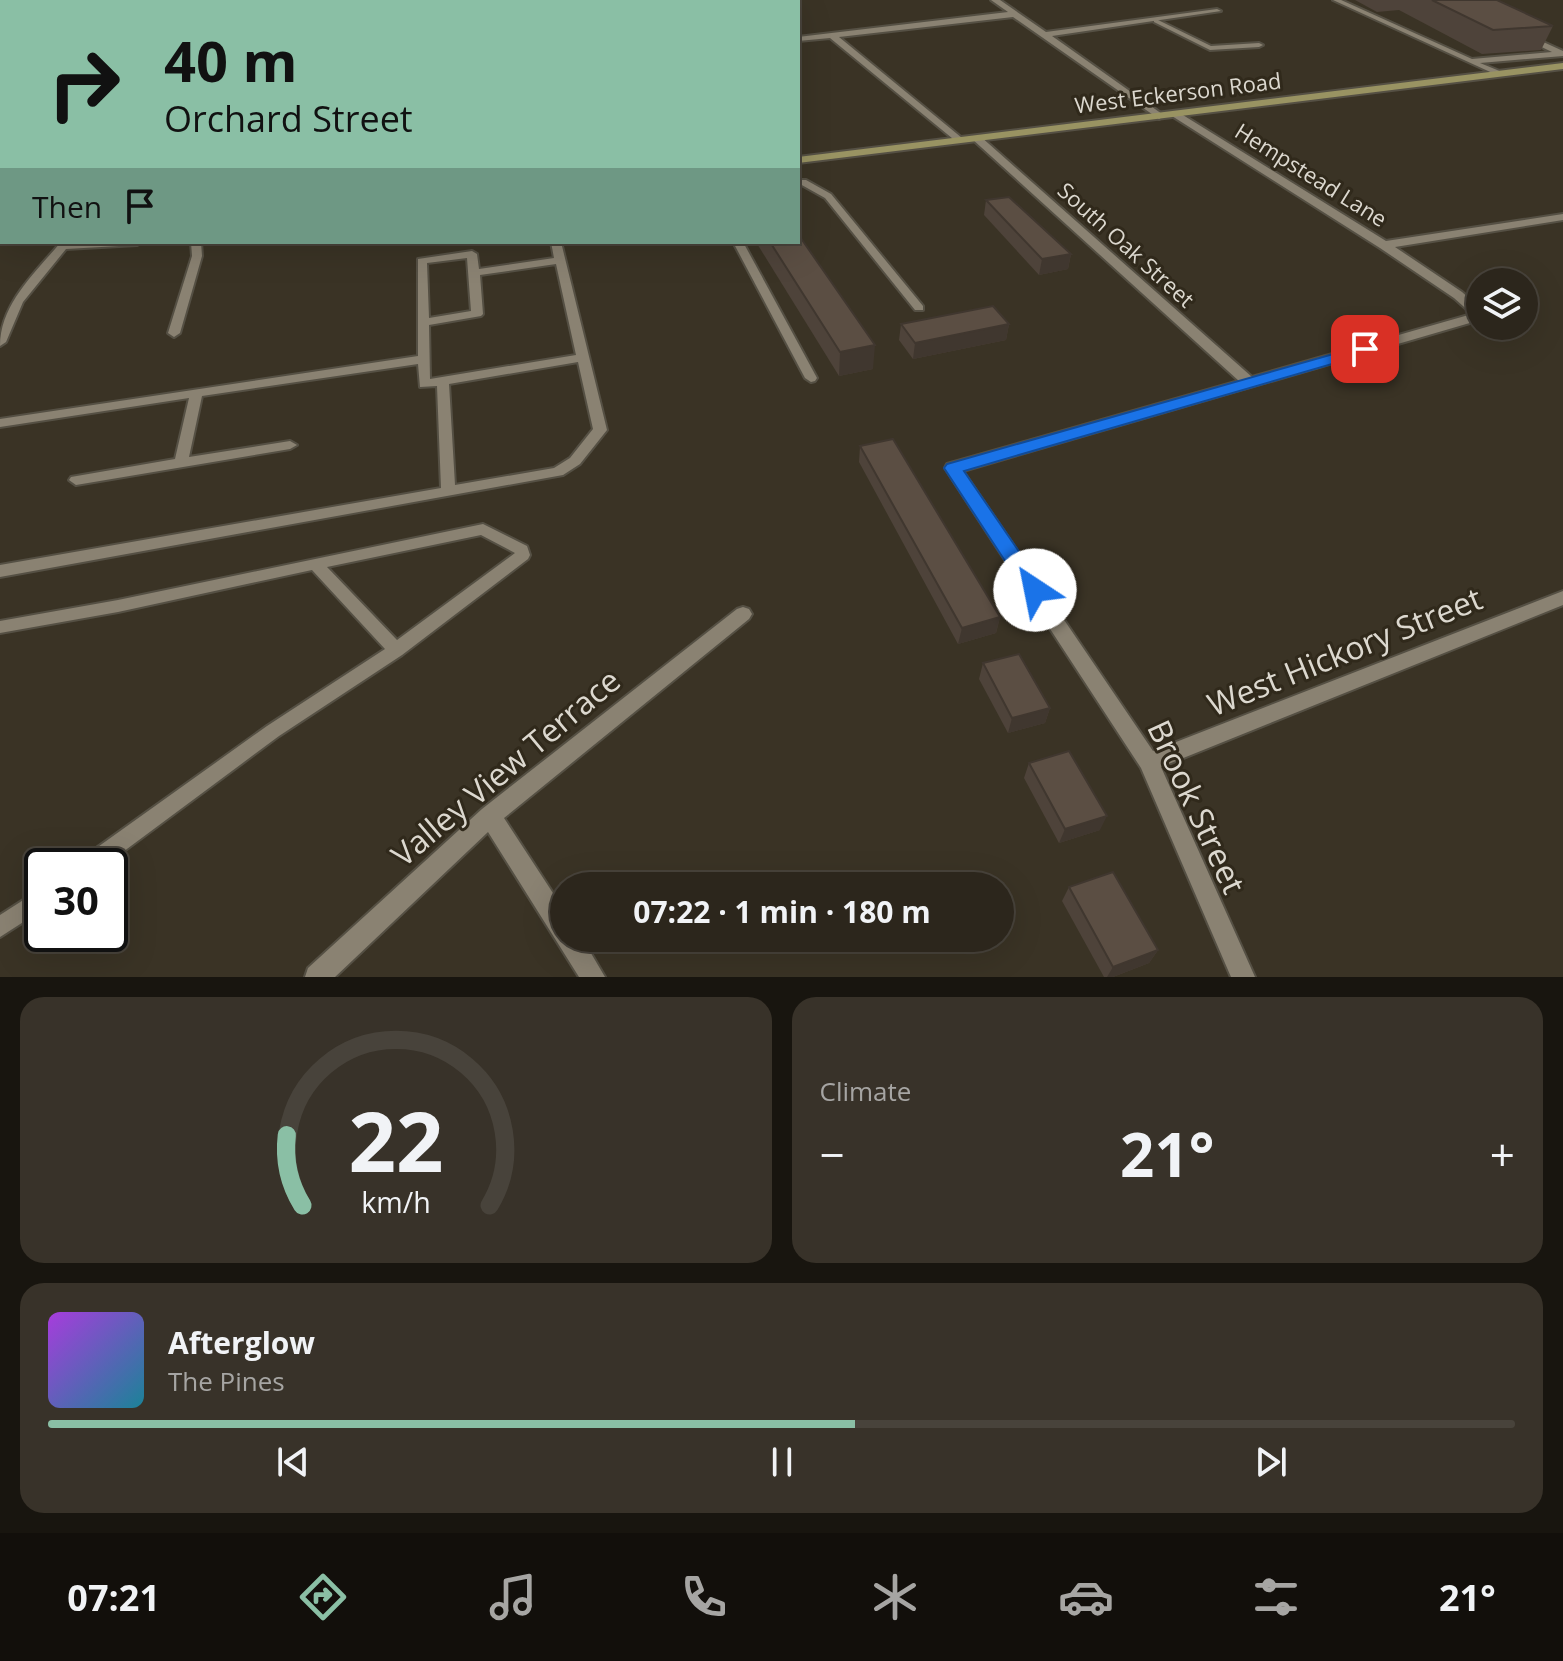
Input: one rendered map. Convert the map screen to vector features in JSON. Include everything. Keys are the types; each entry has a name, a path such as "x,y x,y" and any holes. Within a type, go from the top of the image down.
{"street":[{"path":"995,0 1159,116"},
{"path":"1045,35 1217,11"},
{"path":"800,39 1015,14"},
{"path":"832,35 958,140"},
{"name":"West Eckerson Road","path":"800,160 1563,66"},
{"name":"Hempstead Lane","path":"1175,114 1384,245 1466,302"},
{"name":"South Oak Street","path":"976,138 1250,383"},
{"path":"1384,245 1563,217"},
{"path":"1250,383 1466,319"},
{"name":"Brook Street","path":"1243,977 1149,762 953,468 1250,383"},
{"name":"West Hickory Street","path":"1149,762 1563,598"},
{"name":"Valley View Terrace","path":"317,977 490,816 743,614"},
{"path":"490,816 550,909"},
{"path":"577,952 593,977"}],"lane":[{"path":"1336,0 1499,74"},
{"path":"1156,21 1210,48 1259,45"},
{"path":"1517,32 1561,53"},
{"path":"1473,61 1561,53"},
{"path":"800,180 828,196 919,308"},
{"path":"0,342 18,301 64,244"},
{"path":"174,333 197,256 196,244"},
{"path":"0,571 558,472 575,461 600,430 556,244"},
{"path":"739,244 811,378"},
{"path":"423,322 477,314 472,254 422,261 424,384 584,357"},
{"path":"474,273 560,260"},
{"path":"0,423 424,359"},
{"path":"443,381 448,492"},
{"path":"181,463 196,394"},
{"path":"76,480 290,445"},
{"path":"0,627 118,606 483,529 522,550 523,555 396,650 273,731 113,848"},
{"path":"315,564 396,650"},
{"path":"0,927 24,910"}],"building":[{"path":"1432,0 1497,0 1553,26 1493,30"},
{"path":"1009,197 1071,254 1042,259 986,200"},
{"path":"800,237 875,345 840,352 771,244 800,244"},
{"path":"993,306 1009,324 915,343 901,324"},
{"path":"893,439 1000,617 962,628 860,446"},
{"path":"1019,654 1050,708 1012,718 983,663"},
{"path":"1069,751 1107,816 1065,829 1029,763"},
{"path":"1113,872 1158,950 1113,967 1069,887"}],"route":[{"path":"1035,590 953,468 1365,349"}]}
